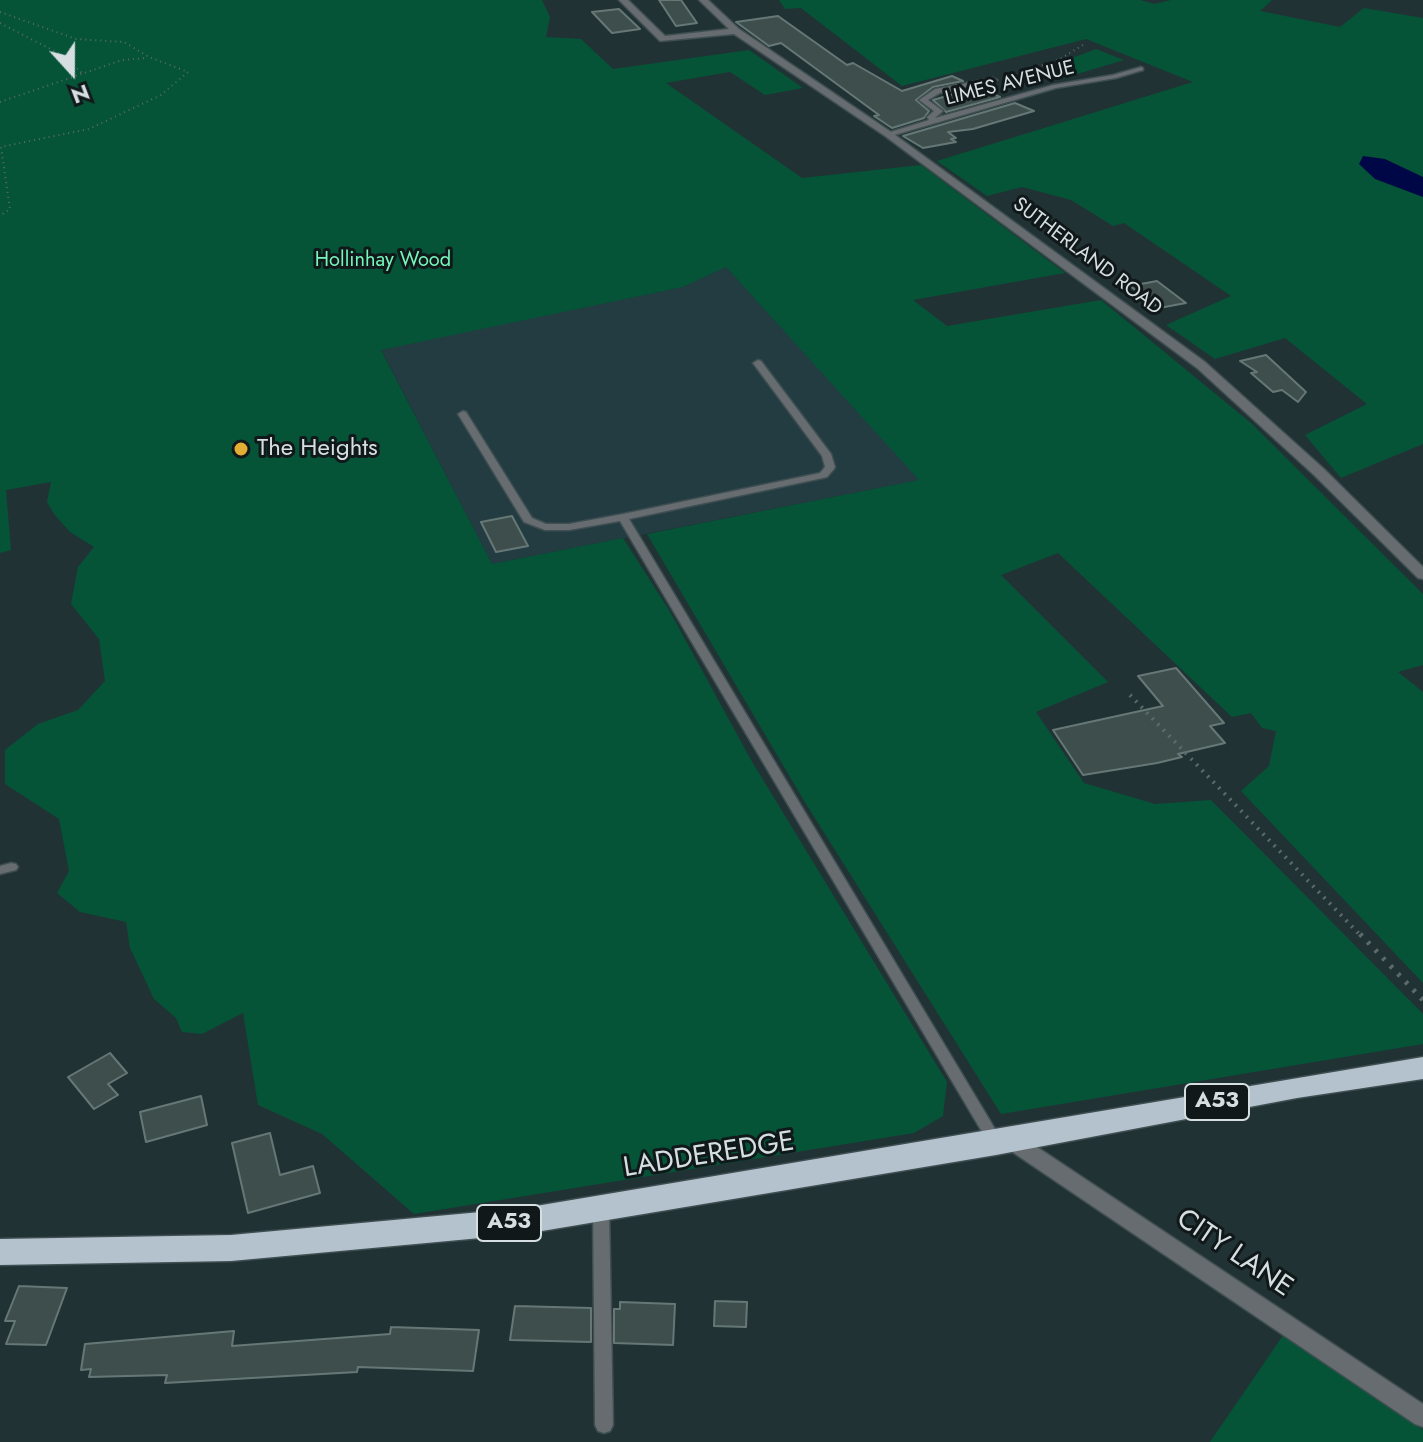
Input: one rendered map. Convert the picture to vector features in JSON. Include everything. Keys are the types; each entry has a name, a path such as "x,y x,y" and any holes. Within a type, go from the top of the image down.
{"highway":[{"name":"LADDEREDGE","path":"0,1252 231,1248 524,1221 1004,1142 1297,1087 1423,1068"}],"street":[{"path":"623,0 663,39 736,31"},
{"name":"SUTHERLAND ROAD","path":"703,0 736,31 888,134 1201,365 1319,472 1423,575"},
{"name":"CITY LANE","path":"1004,1142 1423,1417"}],"lane":[{"name":"LIMES AVENUE","path":"888,134 1055,86 1114,77 1141,69"},
{"path":"933,121 931,117 939,111 923,100 938,91 993,80"},
{"path":"463,414 528,520 545,527 569,527 623,517 823,475 830,467 827,456 758,363"},
{"path":"623,517 1004,1142"},
{"path":"601,1208 604,1425"}],"path":[{"path":"0,12 76,39 124,42 149,57 188,72 161,95 89,129 0,146 10,209 0,216"},
{"path":"0,23 64,56 83,74"},
{"path":"993,80 1060,59 1083,45"},
{"path":"0,102 122,60 149,57"},
{"path":"1130,695 1423,1000"}],"shaded area":[{"path":"1363,156 1385,159 1423,177 1423,197 1375,179 1359,164"},
{"path":"726,267 920,480 492,564 381,349 683,287"}],"green space":[{"name":"Hollinhay Wood","path":"0,0 542,0 550,17 546,37 581,39 613,69 749,50 803,88 765,95 730,72 666,83 802,178 921,165 1065,273 913,300 947,326 1101,300 1251,423 1423,594 1423,665 1398,672 1423,692 1423,983 1241,791 1269,766 1276,731 1262,728 1251,713 1232,717 1058,553 1001,575 1108,682 1036,712 1084,783 1155,804 1211,800 1423,1014 1423,1044 1001,1114 803,799 647,534 919,480 726,267 683,287 381,350 492,564 623,538 669,610 751,760 947,1082 943,1116 914,1133 414,1214 322,1134 258,1105 243,1013 202,1034 182,1032 176,1018 154,999 130,948 126,922 80,912 57,893 69,871 59,819 5,784 5,750 38,724 78,710 105,681 99,639 71,604 78,567 94,547 70,532 54,514 47,502 51,482 6,490 11,550 0,553"},
{"path":"779,0 1140,0 1154,4 1171,0 1272,0 1260,11 1340,27 1364,8 1423,18 1423,444 1341,478 1305,435 1367,404 1285,338 1215,359 1166,325 1231,296 1124,223 1113,226 1071,200 1022,187 987,196 937,161 1193,82 1086,39 902,86 801,8 785,9"},
{"path":"1096,49 1124,60 1064,78 1043,69"},
{"path":"1284,1334 1423,1430 1423,1442 1210,1442"}],"building":[{"path":"659,0 681,0 697,23 676,26"},
{"path":"619,9 640,29 612,33 592,12"},
{"path":"778,16 847,65 853,63 902,91 952,76 963,81 933,87 916,100 929,111 924,118 892,128 874,116 879,115 781,43 769,46 736,22"},
{"path":"978,87 1000,97 946,112 933,100"},
{"path":"1015,103 1034,111 973,129 948,132 956,138 951,139 956,142 923,148 903,136"},
{"path":"1157,281 1186,303 1159,308 1130,286"},
{"path":"1266,355 1306,392 1298,402 1282,390 1273,392 1251,373 1257,372 1240,361"},
{"path":"512,516 528,546 496,552 481,522"},
{"path":"1176,668 1224,723 1210,726 1225,743 1178,754 1182,757 1157,763 1083,775 1053,730 1163,706 1138,676"},
{"path":"110,1053 127,1073 108,1084 118,1095 94,1109 68,1077"},
{"path":"201,1096 207,1125 146,1142 140,1112"},
{"path":"270,1133 280,1175 313,1166 320,1193 248,1213 232,1143"},
{"path":"19,1286 67,1288 46,1345 6,1344 15,1321 5,1321"},
{"path":"715,1301 747,1302 746,1327 714,1326"},
{"path":"620,1302 675,1304 673,1345 614,1343 614,1309 620,1309"},
{"path":"515,1306 591,1308 591,1342 510,1340"},
{"path":"391,1327 479,1330 473,1371 358,1367 357,1372 165,1383 167,1375 89,1377 91,1369 81,1370 85,1344 234,1331 232,1346 390,1334"}],"place":[{"name":"The Heights","path":"241,449"}]}
